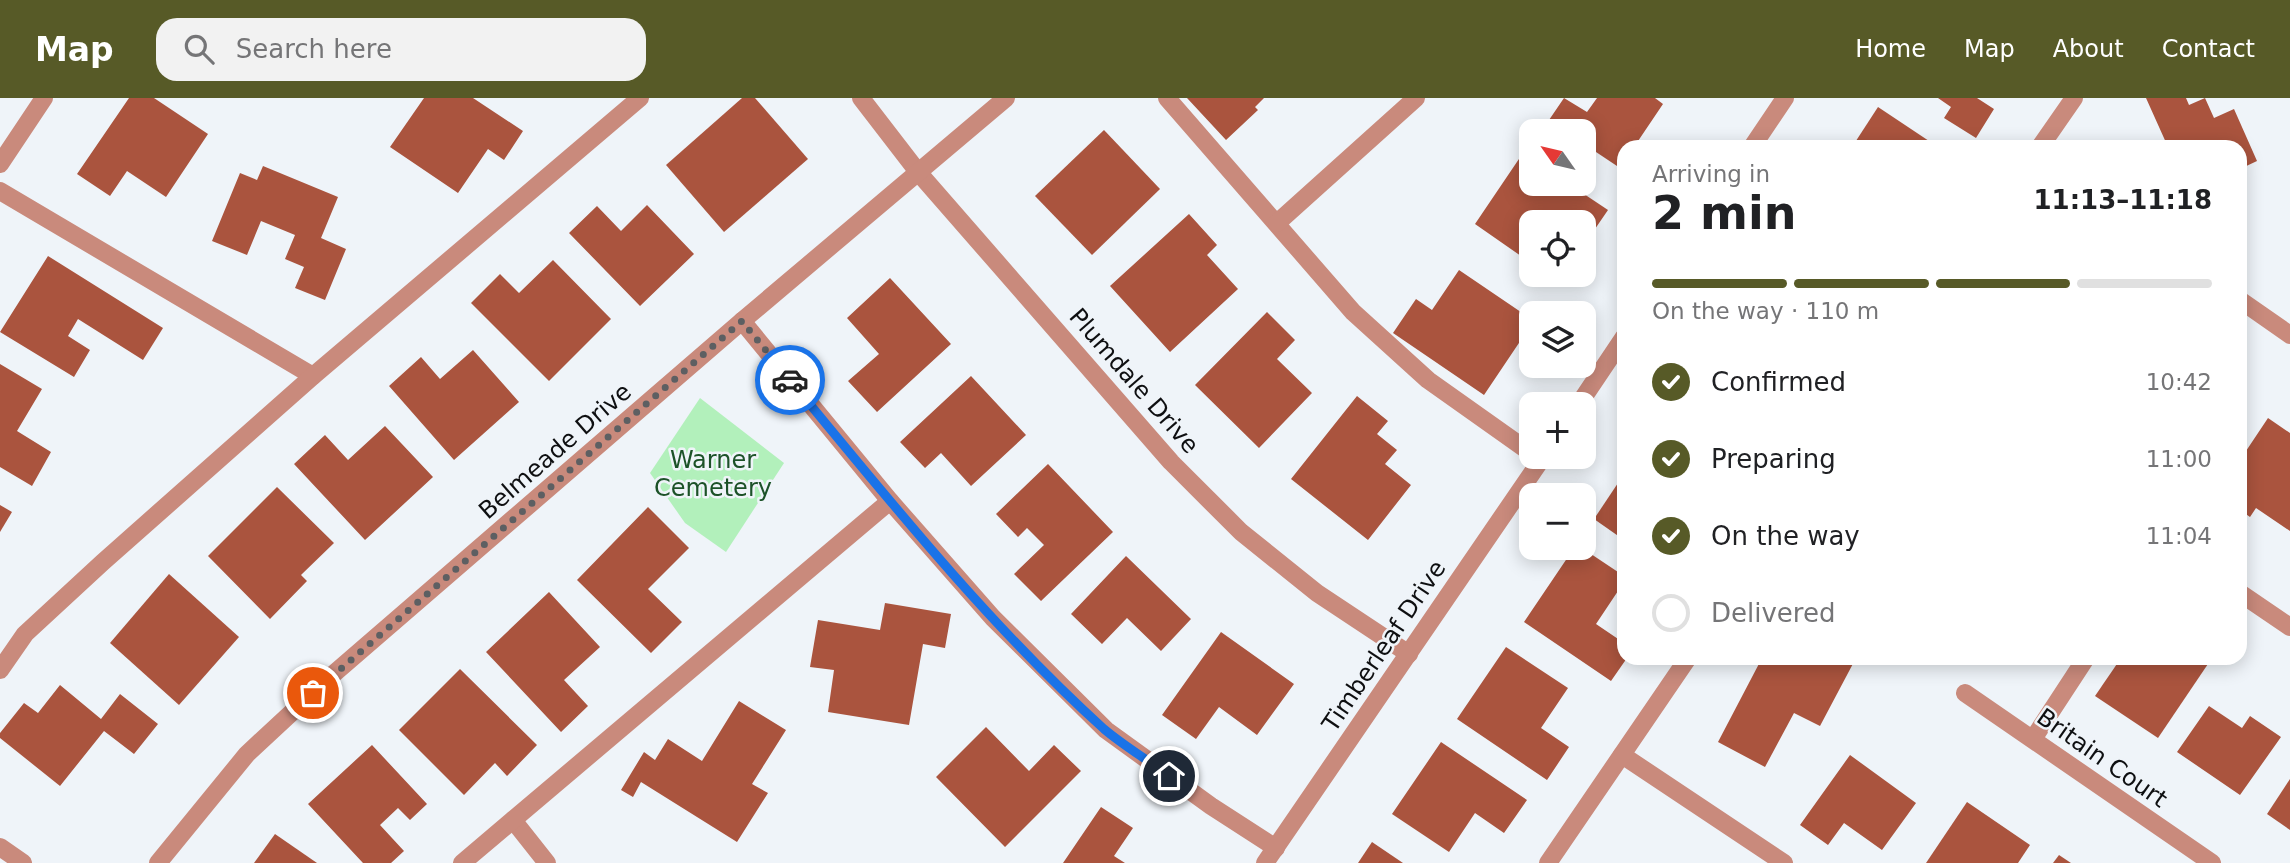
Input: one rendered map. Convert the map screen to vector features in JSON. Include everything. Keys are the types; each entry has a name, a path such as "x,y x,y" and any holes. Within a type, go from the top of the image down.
{"street":[{"path":"0,164 44,98"},
{"name":"Plumdale Drive","path":"862,98 918,172 1171,462 1241,533 1317,593 1409,654"},
{"name":"Belmeade Drive","path":"158,863 247,754 341,668 742,321 1006,98"},
{"path":"1167,98 1353,312 1428,380 1519,444"},
{"path":"1277,223 1416,98"},
{"path":"1757,140 1785,98"},
{"path":"2045,140 2074,98"},
{"path":"0,670 25,634 313,376 630,101"},
{"path":"0,191 313,376"},
{"path":"2247,305 2290,335"},
{"path":"742,321 890,501 993,618 1106,730 1211,806 1276,848"},
{"path":"1587,392 1617,347"},
{"name":"Timberleaf Drive","path":"1265,863 1409,654 1530,469"},
{"path":"462,863 890,501"},
{"path":"2247,598 2290,627"},
{"path":"1548,863 1683,665"},
{"path":"2032,739 2082,665"},
{"name":"Britain Court","path":"1965,693 2212,863"},
{"path":"1622,755 1784,863"},
{"path":"513,820 547,863"},
{"path":"0,847 23,863"}],"green space":[{"name":"Warner Cemetery","path":"700,398 784,463 726,552 685,523 650,473"}],"building":[{"path":"129,98 154,98 208,134 166,197 127,171 110,196 77,174"},
{"path":"424,98 473,98 523,131 504,160 488,149 458,193 390,147"},
{"path":"742,98 755,98 808,159 724,232 666,165"},
{"path":"1187,98 1264,98 1255,107 1258,110 1226,140"},
{"path":"1564,98 1587,112 1597,98 1655,98 1663,104 1639,140 1617,140 1617,166 1596,152 1596,119 1550,119"},
{"path":"1938,98 1977,98 1994,109 1976,138 1944,118 1951,107"},
{"path":"2146,98 2186,98 2189,105 2205,98 2214,118 2234,109 2257,161 2247,166 2247,140 2165,140"},
{"path":"1878,107 1928,140 1857,140"},
{"path":"1104,130 1160,189 1092,255 1035,196"},
{"path":"1519,159 1519,196 1587,196 1608,210 1596,228 1596,210 1519,210 1519,255 1475,224"},
{"path":"263,166 338,197 321,238 346,249 325,300 295,288 304,267 285,259 295,235 261,221 247,255 212,241 240,173 257,180"},
{"path":"647,205 694,254 640,306 569,233 597,206 621,231"},
{"path":"1189,214 1217,245 1207,255 1238,289 1170,352 1110,286"},
{"path":"48,256 163,328 143,360 78,319 68,336 90,350 74,377 0,332"},
{"path":"553,260 611,319 549,381 471,303 500,274 519,293"},
{"path":"1459,270 1519,311 1519,343 1484,395 1393,333 1416,299 1432,310"},
{"path":"890,278 951,344 877,412 848,381 879,354 847,318"},
{"path":"1267,312 1295,340 1277,359 1312,393 1259,448 1195,385"},
{"path":"473,350 519,402 454,460 389,386 421,357 440,379"},
{"path":"0,364 42,389 17,431 51,452 32,486 0,467"},
{"path":"971,376 1026,435 971,486 941,453 925,468 900,442"},
{"path":"1357,396 1388,421 1377,434 1397,450 1385,464 1411,485 1368,540 1291,479"},
{"path":"2268,418 2290,433 2290,531 2256,508 2250,517 2247,515 2247,450"},
{"path":"385,426 433,477 365,540 294,464 325,435 348,460"},
{"path":"1048,464 1113,532 1041,601 1014,574 1044,545 1027,528 1018,537 996,514"},
{"path":"1617,484 1617,535 1596,520 1596,516"},
{"path":"277,487 334,543 301,575 307,581 270,619 208,556"},
{"path":"0,505 12,512 0,532"},
{"path":"648,507 689,548 648,589 682,622 651,653 577,580"},
{"path":"1126,556 1191,619 1161,651 1127,618 1102,644 1071,614"},
{"path":"1596,557 1617,571 1617,592 1596,624 1617,638 1617,665 1622,665 1611,681 1524,622 1566,560 1596,560"},
{"path":"169,574 239,637 179,705 110,643"},
{"path":"549,592 600,647 564,680 588,706 561,732 486,652"},
{"path":"885,603 951,614 945,648 923,644 909,725 828,712 834,670 810,667 818,620 880,630"},
{"path":"1221,632 1294,684 1257,735 1219,707 1196,739 1162,715"},
{"path":"1506,647 1568,688 1541,728 1569,747 1547,780 1457,719"},
{"path":"1758,665 1852,665 1820,726 1794,713 1765,767 1718,742"},
{"path":"2116,665 2207,665 2158,738 2095,696"},
{"path":"460,669 537,745 507,776 495,763 464,795 399,730"},
{"path":"60,685 101,719 120,694 158,724 134,754 104,731 60,786 0,738 0,733 24,703 38,713"},
{"path":"739,701 786,730 752,784 768,793 737,842 641,782 633,797 621,790 644,752 655,760 668,739 702,761"},
{"path":"2209,706 2242,728 2250,716 2281,737 2240,795 2177,752"},
{"path":"986,727 1029,771 1054,745 1081,771 1005,847 936,777"},
{"path":"1441,742 1527,800 1504,833 1475,813 1449,852 1392,814"},
{"path":"372,745 427,804 410,820 398,808 380,825 404,851 391,863 363,863 308,804"},
{"path":"1850,755 1916,803 1882,850 1844,823 1828,845 1800,825"},
{"path":"2290,779 2290,830 2267,814"},
{"path":"1967,802 2030,845 2018,863 1926,863"},
{"path":"1101,807 1133,828 1114,856 1125,863 1063,863"},
{"path":"275,834 317,863 254,863"},
{"path":"1372,842 1403,863 1358,863"},
{"path":"2059,855 2071,863 2053,863"}],"way so far":[{"path":"313,693 742,321 790,380"}],"route":[{"path":"790,380 890,501 993,618 1106,730 1169,776"}]}
